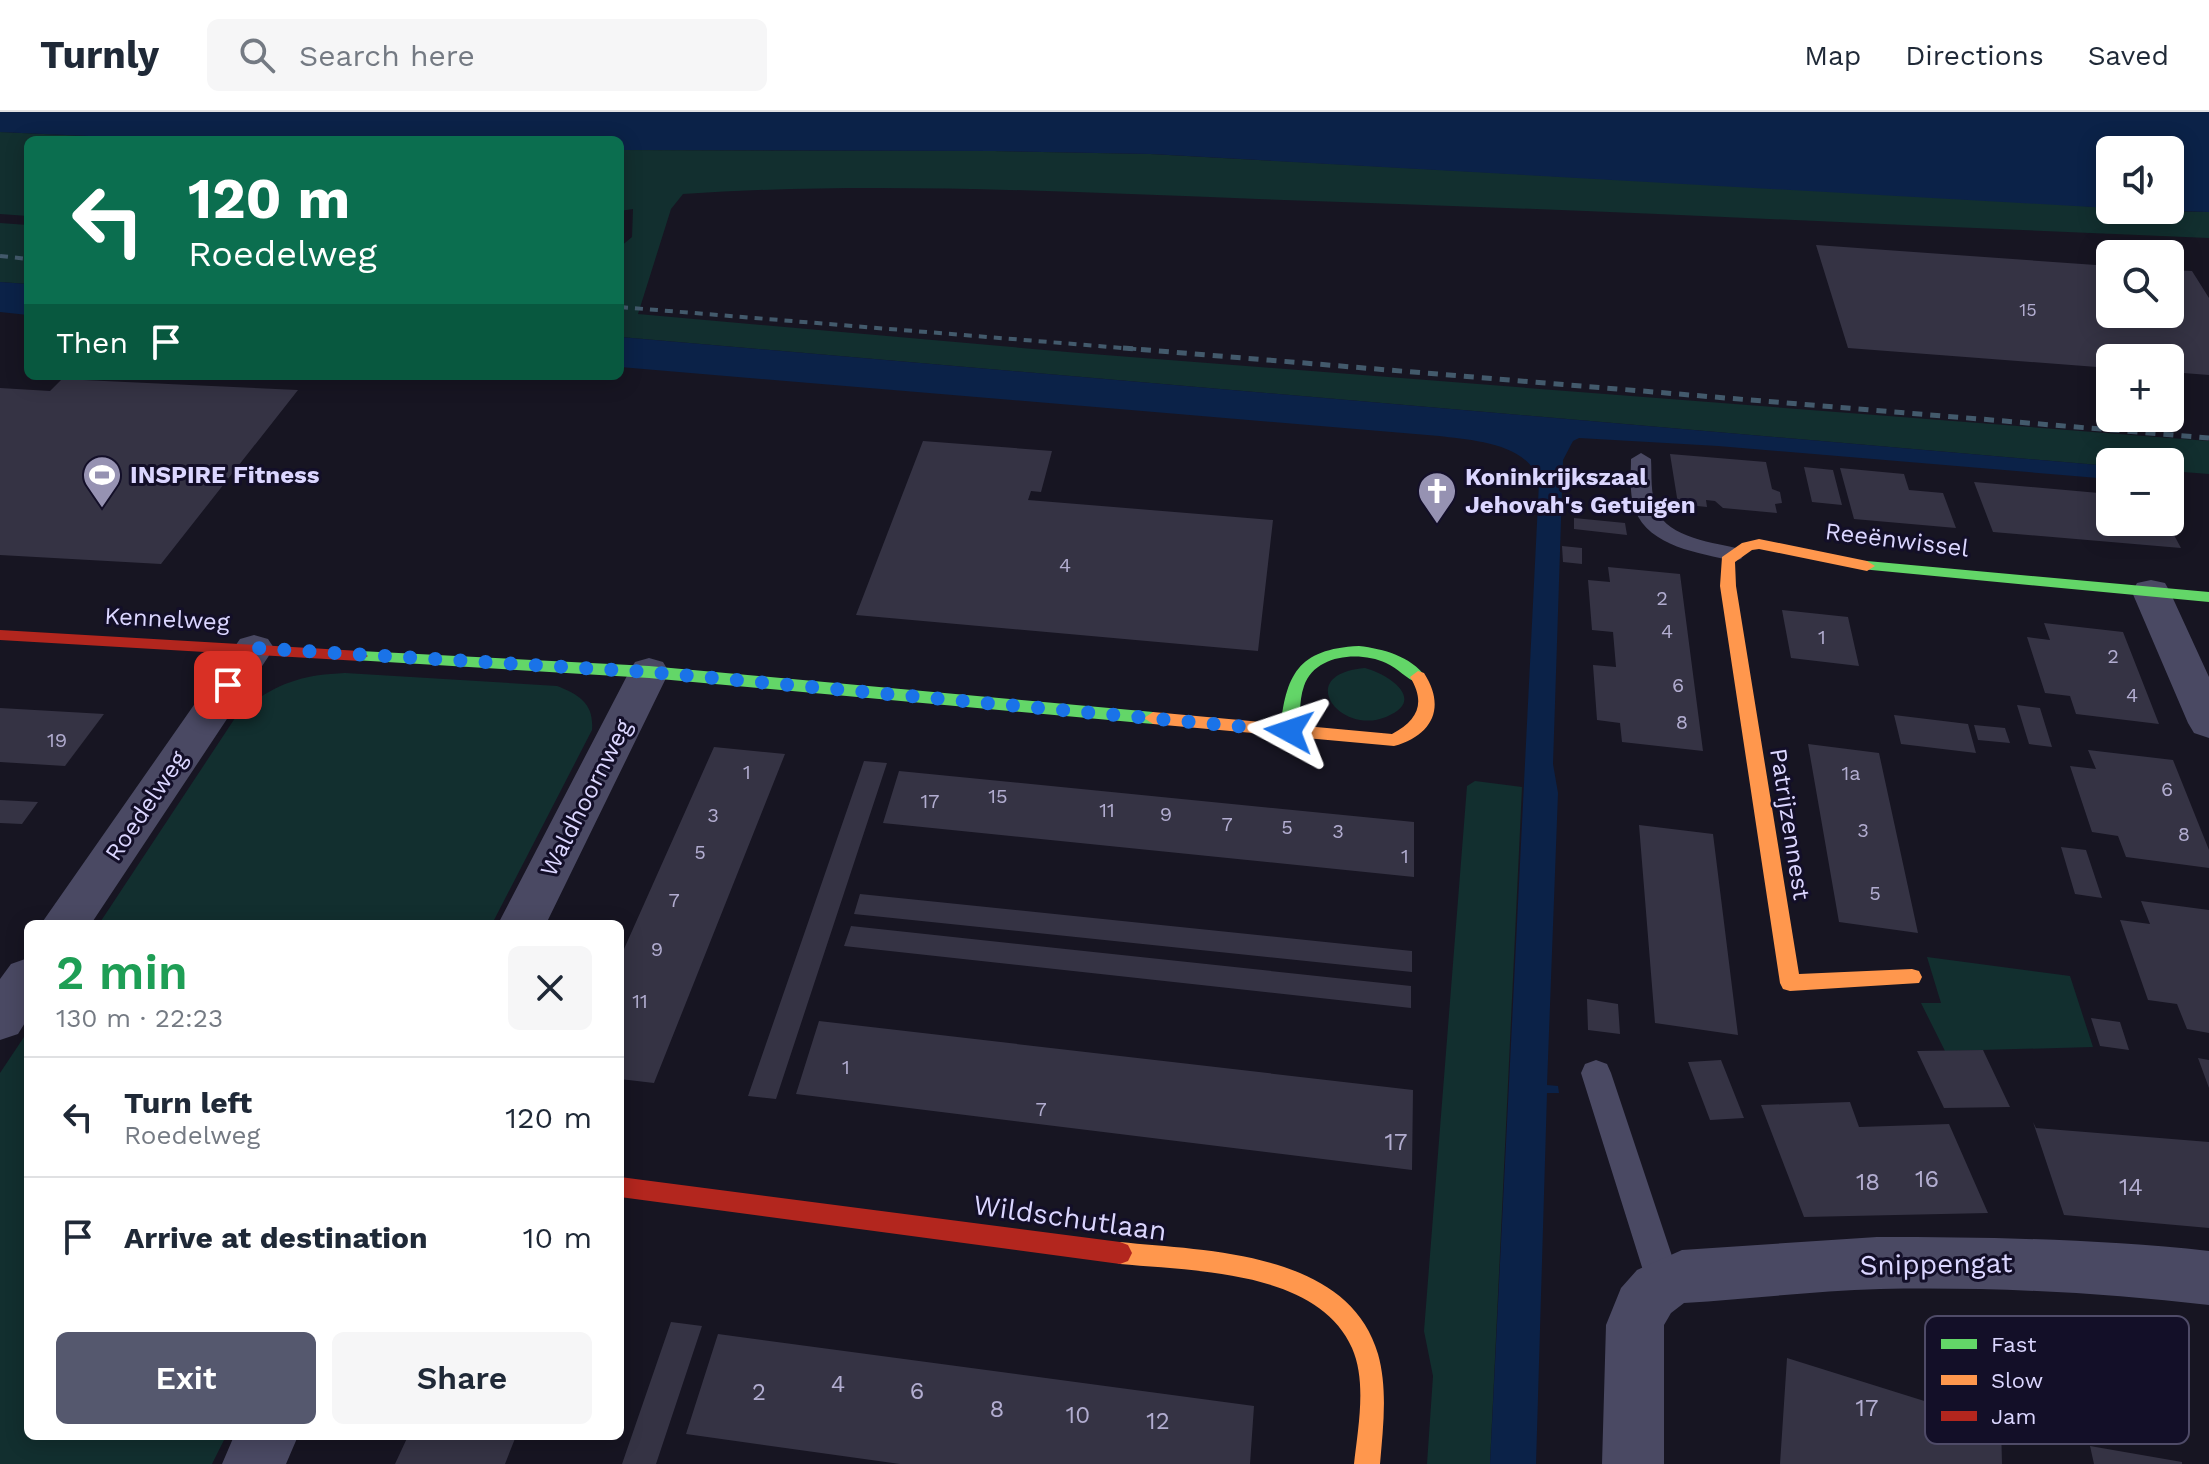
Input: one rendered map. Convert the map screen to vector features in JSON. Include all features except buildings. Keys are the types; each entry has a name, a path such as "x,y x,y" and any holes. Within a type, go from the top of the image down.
{"street":[{"name":"Reeënwissel","path":"1733,554 1747,546 1773,545 1869,566 2209,597"},
{"name":"Patrijzennest","path":"1733,554 1725,568 1790,983 1912,977"},
{"path":"2151,592 2209,723"},
{"name":"Kennelweg","path":"0,635 649,672 1289,731 1394,740 1409,736 1422,726 1431,709 1428,688 1415,672 1386,656 1349,652 1328,656 1314,662 1296,683 1289,731"},
{"name":"Roedelweg","path":"68,920 254,648"},
{"name":"Waldhoornweg","path":"524,920 649,672"},
{"path":"0,1019 24,984"},
{"name":"Wildschutlaan","path":"624,1188 1268,1272 1301,1281 1324,1292 1356,1326 1371,1380 1367,1464"},
{"name":"Snippengat","path":"1664,1283 1682,1277 1877,1263 2069,1264 2209,1278"},
{"path":"1633,1464 1635,1325 1640,1306 1664,1283"},
{"path":"253,1464 265,1440"}],"lane":[{"name":"Reeënwissel","path":"1641,459 1646,513 1651,521 1676,537 1733,554"},
{"path":"1596,1073 1664,1283"}],"green space":[{"path":"0,132 88,136 24,136 24,216 0,214"},
{"path":"624,150 1151,154 2096,207 2096,224 2184,224 2184,211 2209,212 2209,238 1042,191 827,188 683,194 671,209 638,314 1079,353 2209,441 2209,474 2184,472 2184,448 2096,448 2096,465 624,337 624,244 632,237 633,209 624,210"},
{"path":"0,223 24,225 24,284 0,282"},
{"path":"1365,668 1384,676 1400,688 1404,703 1398,710 1369,721 1353,718 1331,702 1328,691 1331,681 1343,673"},
{"path":"345,673 557,686 579,697 588,707 592,730 494,920 102,920 239,712 277,688 314,676"},
{"path":"1475,781 1522,787 1490,1464 1427,1464 1433,1376 1424,1331 1467,786"},
{"path":"1927,957 2070,976 2093,1047 1945,1051 1921,1003 1941,1003"},
{"path":"24,1037 24,1440 224,1440 212,1464 0,1464 0,1073"}],"water":[{"path":"0,112 2209,112 2209,212 2184,211 2184,136 2096,136 2096,207 1151,154 624,150 624,136 88,136 0,132"},
{"path":"0,282 24,284 24,315 0,312"},
{"path":"624,337 2096,465 2096,478 1718,446 1579,438 1573,441 1563,460 1553,764 1558,793 1547,1085 1558,1086 1559,1093 1547,1093 1536,1464 1490,1464 1539,483 1534,470 1524,459 1498,446 1467,439 624,367"}],"railway":[{"path":"0,256 24,259"},
{"path":"624,307 1147,350"},
{"path":"1123,348 2209,438"}],"traffic: fast":[{"path":"1867,566 2209,597"},
{"path":"1289,731 1294,688 1311,664 1325,656 1359,651 1376,654 1392,659 1418,677"},
{"path":"360,656 649,672 1153,718"}],"traffic: slow":[{"path":"1867,566 1759,544 1747,546 1727,560 1728,586 1790,983 1912,977"},
{"path":"1153,718 1394,740 1413,729 1426,714 1428,697 1418,677"},
{"path":"1120,1253 1257,1270 1321,1295 1345,1315 1362,1342 1370,1371 1367,1464"}],"traffic: jam":[{"path":"0,635 360,656"},
{"path":"624,1188 1120,1253"}],"place":[{"name":"INSPIRE Fitness","path":"102,509"},
{"name":"Koninkrijkszaal Jehovah's Getuigen","path":"1437,525"}],"route":[{"path":"228,685 254,648 649,672 1289,731"}]}
